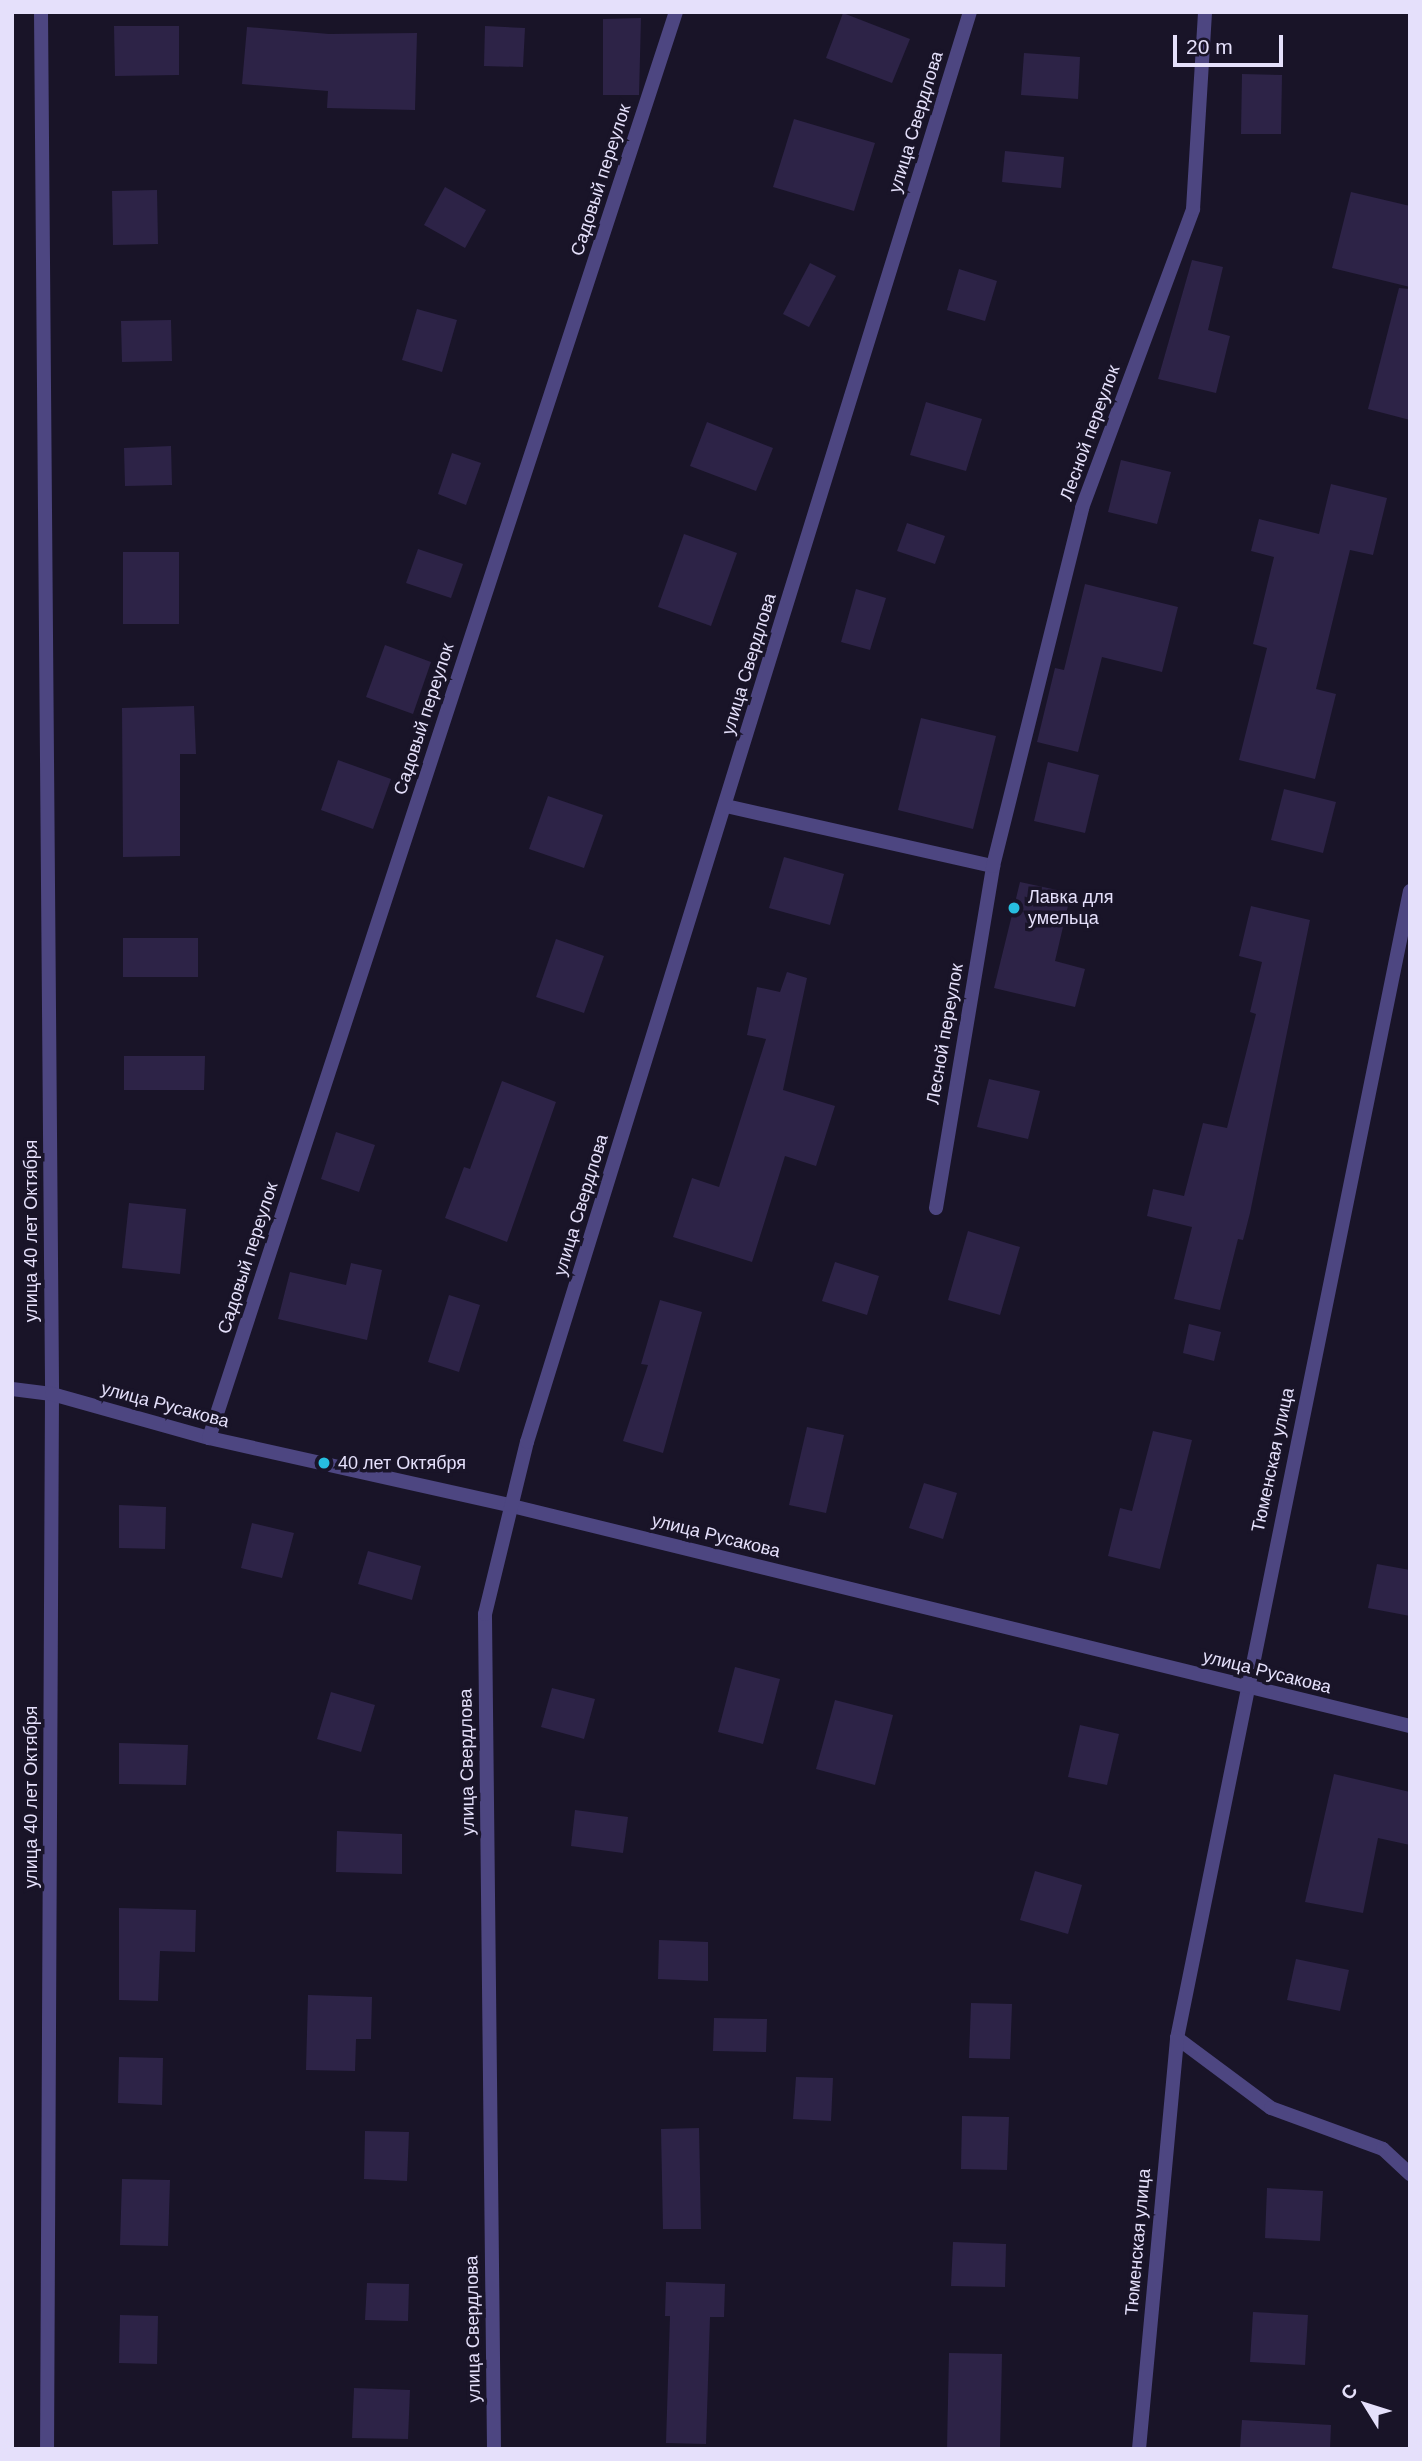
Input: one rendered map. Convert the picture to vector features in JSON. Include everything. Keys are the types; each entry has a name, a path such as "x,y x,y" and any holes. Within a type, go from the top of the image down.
{"street":[{"name":"улица 40 лет Октября","path":"41,12 52,1394 47,2449"},
{"name":"Садовый переулок","path":"209,1438 676,12"},
{"name":"улица Свердлова","path":"494,2449 485,1614 527,1442 970,12"},
{"name":"Лесной переулок","path":"936,1208 993,866 1082,508 1194,209 1205,12"},
{"path":"726,806 993,866"},
{"name":"Тюменская улица","path":"1139,2449 1177,2038 1246,1687 1410,891"},
{"name":"улица Русакова","path":"12,1389 52,1394 209,1438 512,1506 1410,1726"},
{"path":"1177,2038 1270,2108 1383,2149 1410,2174"}],"building":[{"path":"843,13 910,39 892,83 826,58"},
{"path":"641,18 639,95 603,95 603,19"},
{"path":"114,26 179,26 179,75 115,76"},
{"path":"485,26 525,28 523,67 484,66"},
{"path":"247,27 329,34 417,33 415,110 327,108 328,91 242,84"},
{"path":"1024,53 1080,57 1078,99 1021,95"},
{"path":"1242,74 1282,75 1281,134 1241,134"},
{"path":"794,119 875,143 854,211 773,187"},
{"path":"1005,151 1064,157 1061,188 1002,182"},
{"path":"445,187 486,210 465,248 424,225"},
{"path":"157,190 158,244 113,245 112,191"},
{"path":"1351,192 1410,206 1410,287 1332,268"},
{"path":"1192,260 1223,267 1208,330 1230,336 1216,393 1158,379"},
{"path":"810,263 836,276 809,327 783,314"},
{"path":"959,269 997,281 985,321 947,310"},
{"path":"1399,288 1410,289 1410,420 1368,409"},
{"path":"417,309 457,320 442,372 402,360"},
{"path":"171,320 172,361 122,362 121,321"},
{"path":"926,402 982,419 966,471 910,455"},
{"path":"707,422 773,448 756,491 690,466"},
{"path":"171,446 172,485 125,486 124,448"},
{"path":"452,453 481,463 466,505 438,494"},
{"path":"1121,460 1171,472 1157,524 1108,512"},
{"path":"1331,484 1387,498 1373,555 1350,550 1316,689 1336,694 1315,779 1239,760 1267,648 1253,644 1274,557 1251,551 1259,519 1319,534"},
{"path":"907,523 945,536 935,564 897,551"},
{"path":"684,534 737,553 711,626 658,607"},
{"path":"418,549 463,564 451,598 406,583"},
{"path":"123,552 179,552 179,624 123,624"},
{"path":"1085,584 1178,607 1162,672 1102,657 1078,752 1037,742 1055,668 1064,670"},
{"path":"856,589 886,598 870,650 841,642"},
{"path":"385,645 431,662 413,714 366,697"},
{"path":"194,706 196,754 180,754 180,856 123,857 122,708"},
{"path":"921,718 996,736 973,829 898,810"},
{"path":"338,760 391,779 373,829 321,810"},
{"path":"1048,762 1099,775 1085,833 1034,821"},
{"path":"1284,789 1336,802 1323,853 1271,840"},
{"path":"548,796 603,815 584,868 529,849"},
{"path":"784,857 844,874 830,925 769,908"},
{"path":"1020,882 1071,893 1055,961 1085,969 1075,1007 994,988"},
{"path":"1251,906 1310,920 1250,1213 1243,1240 1238,1239 1220,1310 1174,1299 1192,1227 1147,1216 1153,1189 1184,1196 1203,1123 1227,1128 1256,1014 1250,1012 1262,962 1239,956"},
{"path":"123,938 198,938 198,977 123,977"},
{"path":"556,939 604,956 584,1013 536,997"},
{"path":"787,972 807,978 783,1090 835,1106 816,1166 785,1156 752,1262 673,1237 692,1178 719,1187 766,1039 747,1035 757,987 780,992"},
{"path":"124,1056 205,1056 204,1090 124,1090"},
{"path":"989,1079 1040,1091 1028,1139 977,1127"},
{"path":"502,1081 556,1102 507,1242 445,1218 464,1167 470,1169"},
{"path":"336,1132 375,1145 359,1192 321,1179"},
{"path":"129,1203 186,1209 180,1274 122,1268"},
{"path":"968,1231 1020,1247 1000,1315 948,1300"},
{"path":"835,1262 879,1276 867,1315 822,1301"},
{"path":"351,1263 382,1270 367,1340 278,1319 290,1272 346,1285"},
{"path":"449,1295 480,1305 459,1372 428,1362"},
{"path":"660,1300 702,1312 663,1453 623,1441 648,1365 641,1364"},
{"path":"1189,1324 1221,1332 1214,1361 1183,1353"},
{"path":"807,1427 844,1435 826,1513 789,1505"},
{"path":"1153,1431 1192,1440 1160,1569 1108,1556 1120,1508 1132,1511"},
{"path":"924,1483 957,1493 943,1539 909,1528"},
{"path":"119,1505 166,1507 165,1549 119,1548"},
{"path":"252,1523 294,1533 282,1578 241,1568"},
{"path":"368,1551 421,1566 412,1600 358,1584"},
{"path":"1377,1564 1410,1570 1410,1616 1368,1608"},
{"path":"735,1667 780,1679 763,1744 718,1732"},
{"path":"552,1688 595,1699 584,1739 541,1727"},
{"path":"331,1692 375,1705 361,1752 317,1739"},
{"path":"835,1700 893,1715 875,1785 816,1769"},
{"path":"1080,1725 1119,1734 1107,1785 1068,1777"},
{"path":"119,1743 188,1745 186,1785 119,1784"},
{"path":"1334,1774 1410,1792 1410,1845 1378,1838 1363,1913 1305,1902"},
{"path":"575,1810 628,1817 623,1853 571,1846"},
{"path":"337,1831 402,1834 402,1874 336,1872"},
{"path":"1035,1871 1082,1885 1068,1934 1020,1920"},
{"path":"119,1908 196,1910 195,1952 160,1951 158,2001 119,2000"},
{"path":"659,1940 708,1942 708,1981 658,1979"},
{"path":"1296,1959 1349,1970 1340,2011 1287,2000"},
{"path":"308,1995 372,1997 371,2039 356,2039 355,2071 306,2070"},
{"path":"971,2003 1012,2004 1010,2059 969,2058"},
{"path":"714,2018 767,2019 766,2052 713,2051"},
{"path":"119,2057 163,2058 162,2105 118,2103"},
{"path":"796,2077 833,2078 831,2121 793,2119"},
{"path":"962,2116 1009,2117 1007,2170 961,2169"},
{"path":"699,2128 701,2229 663,2229 661,2129"},
{"path":"365,2131 409,2132 407,2181 364,2179"},
{"path":"122,2179 170,2180 168,2246 120,2245"},
{"path":"1267,2188 1323,2191 1320,2241 1265,2238"},
{"path":"953,2242 1006,2244 1005,2287 951,2286"},
{"path":"666,2282 725,2284 724,2317 710,2317 706,2444 666,2443 670,2316 665,2316"},
{"path":"367,2283 409,2284 408,2321 365,2320"},
{"path":"1253,2312 1308,2315 1305,2365 1250,2362"},
{"path":"120,2315 158,2316 157,2364 119,2363"},
{"path":"949,2353 1002,2354 1000,2449 947,2449"},
{"path":"354,2388 410,2390 408,2439 352,2438"},
{"path":"1242,2420 1331,2425 1330,2449 1240,2449"}],"place":[{"name":"Лавка для умельца","path":"1014,908"},
{"name":"40 лет Октября","path":"324,1463"}]}
